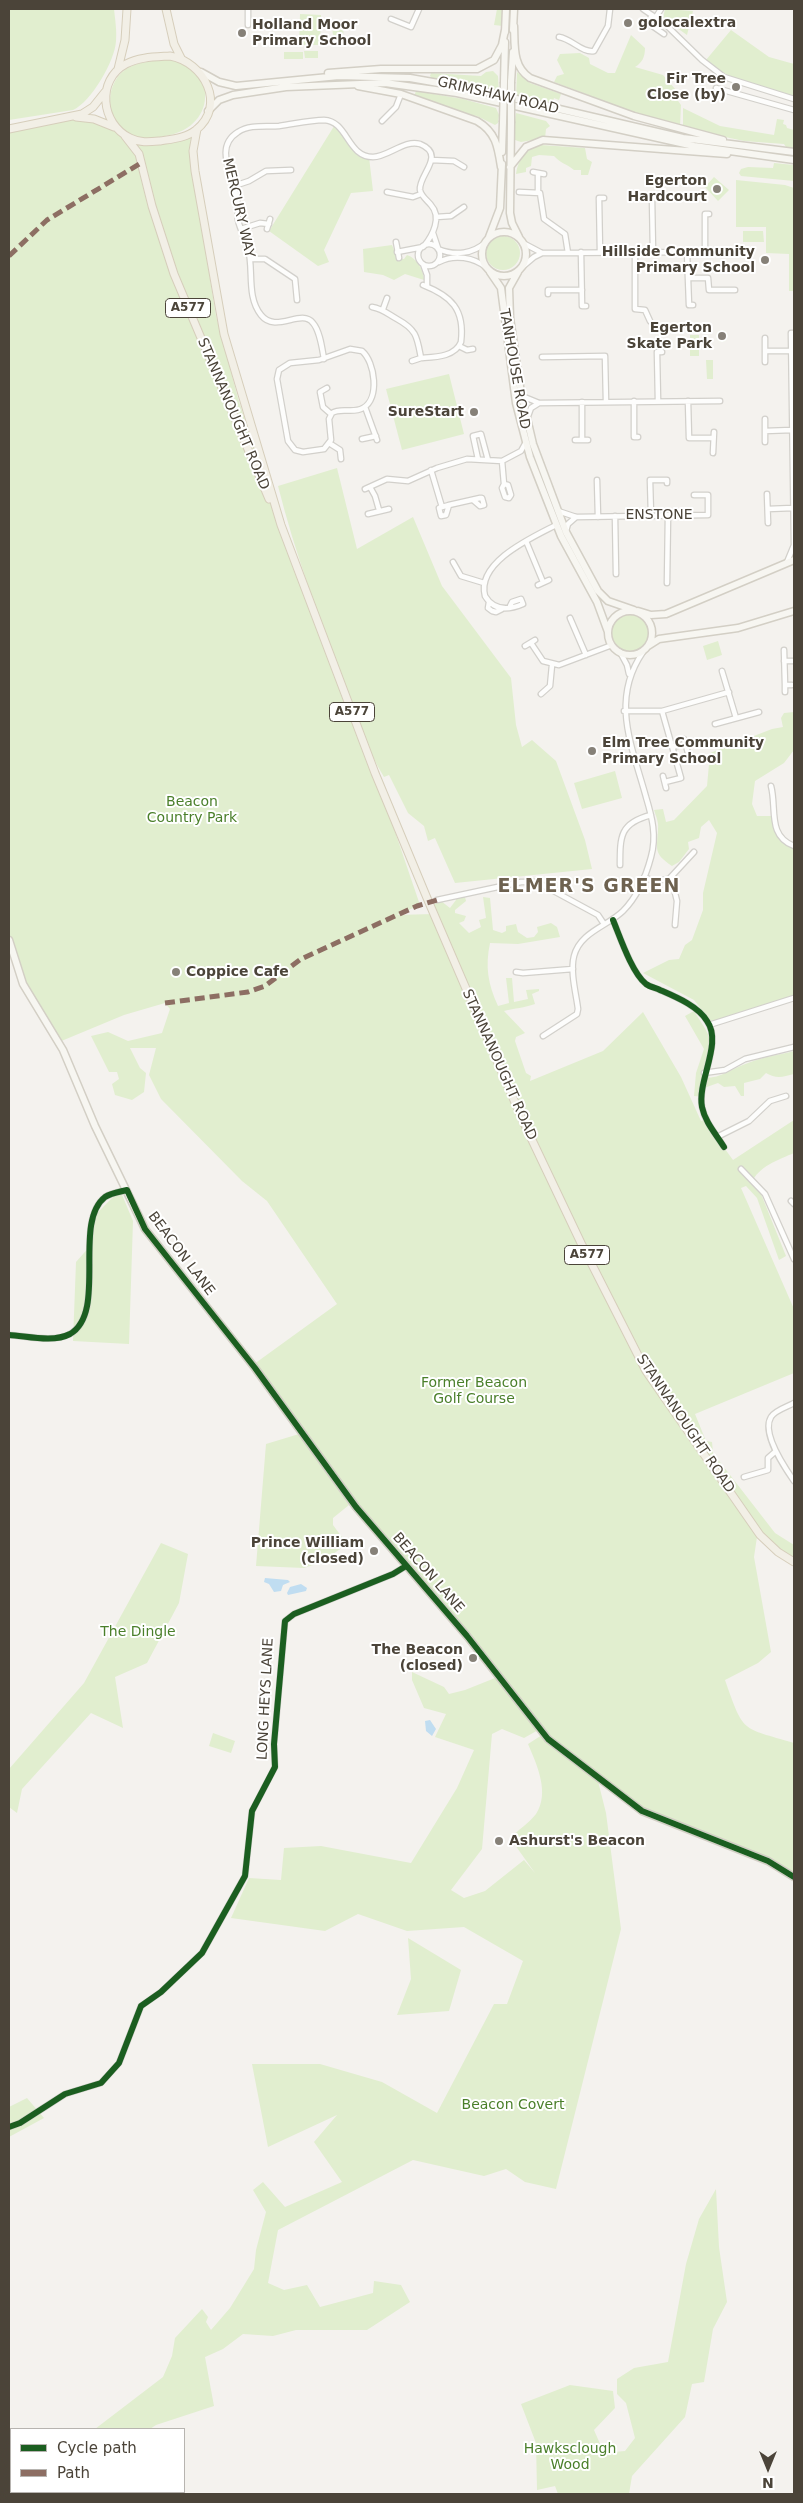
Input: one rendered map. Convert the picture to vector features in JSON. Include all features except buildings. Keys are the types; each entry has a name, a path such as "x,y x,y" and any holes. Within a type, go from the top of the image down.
{"main road":[{"name":"A577","path":"9,129 72,117 90,110 118,70 125,40 127,9"},
{"path":"166,9 174,44 181,58"},
{"path":"118,70 134,61 145,58 170,56 181,58 201,72"},
{"name":"A577","path":"107,88 106,107 110,121 125,136 149,142 176,138 197,129 207,112 208,88 201,72"},
{"name":"A577","path":"72,117 89,118 116,128"},
{"name":"STANNANOUGHT ROAD","path":"197,129 192,152 224,334 281,525"},
{"name":"STANNANOUGHT ROAD","path":"125,136 139,154 152,206 174,274 249,456 281,525 375,773 523,1121 581,1243 646,1370 760,1535 778,1552 794,1562"}],"street":[{"path":"248,9 248,25"},
{"path":"391,20 411,27 419,9"},
{"path":"488,270 482,255 498,216 502,167 506,9"},
{"path":"514,9 510,123 510,218 522,240 526,256 520,270"},
{"path":"559,37 568,39 588,51 594,51 608,26 610,9"},
{"path":"643,9 678,35 712,69 733,82 794,99"},
{"path":"661,9 648,22 664,34"},
{"path":"514,26 517,62 522,71 530,78 634,116 751,147"},
{"path":"295,79 340,71 381,68 477,69 494,60 502,45 505,30"},
{"path":"566,45 568,39"},
{"name":"GRIMSHAW ROAD","path":"201,72 219,82 236,86 295,79 362,75 435,81 657,132 794,152"},
{"path":"730,92 733,82"},
{"path":"334,84 401,94 486,126 496,140 502,167"},
{"name":"GRIMSHAW ROAD","path":"207,112 219,100 233,95 286,87 334,84 386,84 448,91 636,134 750,155 794,160"},
{"path":"716,88 794,110"},
{"path":"382,120 396,107 401,94"},
{"name":"MERCURY WAY","path":"324,359 315,326 311,321 303,318 273,322 266,320 259,313 252,291 250,259 241,229 234,186 227,165 226,151 234,136 249,128 329,121 338,126 352,146 362,155 376,157 413,143 425,148 431,160"},
{"path":"510,167 526,146 543,140 702,154 750,155"},
{"path":"459,163 464,157"},
{"path":"427,275 419,252 433,233 436,217 433,207 421,194 420,183 430,167 431,160 451,160 464,167"},
{"path":"234,186 249,181 264,172 289,170 287,164"},
{"path":"544,174 535,173 538,191 543,198 544,219 565,234 568,252"},
{"path":"392,186 389,192 413,197 421,194"},
{"path":"518,191 538,191"},
{"path":"600,252 599,198 604,198"},
{"path":"653,252 652,198 657,198"},
{"path":"436,217 451,216 462,208 456,204"},
{"path":"408,251 428,266 447,258 465,258 476,260 488,270 501,276 520,270 534,257 542,253 705,252 705,214 709,214"},
{"path":"241,229 260,223 269,224"},
{"path":"397,252 408,251 430,244 438,249 450,252 471,252 501,232 514,234 542,253"},
{"path":"412,361 448,354 460,346 462,336 458,311 453,301 425,286 427,275 440,258 433,233"},
{"path":"396,242 399,258"},
{"path":"581,252 582,306 586,306"},
{"path":"635,252 635,310 645,310 650,321"},
{"path":"687,252 689,305 693,305"},
{"path":"250,259 265,259 295,279 297,298 291,297"},
{"name":"TANHOUSE ROAD","path":"488,270 500,288 515,394 530,457 556,525 598,602 608,632"},
{"name":"TANHOUSE ROAD","path":"520,270 510,284 508,293 514,349 533,444 566,532 601,596 650,615 666,614 794,560"},
{"path":"688,278 708,278 709,290 735,290"},
{"path":"548,294 548,290 582,290"},
{"path":"382,309 387,298"},
{"path":"372,307 382,309 411,326 415,331 421,358"},
{"path":"786,564 794,546 791,333 794,333"},
{"path":"765,338 765,362"},
{"path":"460,346 467,350 473,349"},
{"path":"353,349 360,350 367,356 374,385 370,400 365,408 336,411 331,414 329,419 331,436 329,443 324,449 299,451 292,448 288,441 277,379 279,370 287,364 324,359 353,349"},
{"path":"765,351 792,351"},
{"path":"658,401 658,352 662,352"},
{"path":"542,357 606,356 606,402"},
{"path":"326,388 320,392 322,404 331,414"},
{"path":"522,396 539,402 720,400"},
{"path":"634,401 634,437 638,437"},
{"path":"688,401 689,438 714,435 713,453"},
{"path":"527,419 531,408 539,402"},
{"path":"582,402 582,440"},
{"path":"362,439 376,438 365,408"},
{"path":"765,420 765,442"},
{"path":"765,431 792,430"},
{"path":"478,459 473,436 481,434 488,460"},
{"path":"575,440 588,440"},
{"path":"378,510 375,496 367,488 387,478 408,481 431,470 467,459 502,461 517,454 526,441"},
{"path":"329,443 340,450 342,460"},
{"path":"517,454 530,457"},
{"path":"502,461 504,484"},
{"path":"431,470 442,507"},
{"path":"597,480 598,517"},
{"path":"651,515 650,480 667,480 667,484"},
{"path":"767,494 768,523"},
{"name":"ENSTONE","path":"558,511 576,517 708,515 708,495 694,495"},
{"path":"450,505 448,513 441,516 439,508 450,505 473,500"},
{"path":"368,514 389,508"},
{"path":"768,509 793,508"},
{"path":"667,583 668,515"},
{"path":"615,516 616,574"},
{"path":"566,532 568,524 576,517"},
{"path":"510,606 502,609 489,602 484,596 484,583 502,556 556,525"},
{"path":"526,541 540,583 549,580"},
{"path":"453,562 461,576 484,583"},
{"path":"543,1036 577,1014 573,968 574,955 579,945 604,924 613,920 629,905 644,877 651,858 654,840 651,815 626,728 624,711 624,701 634,664 652,640 652,626 649,620 636,611 617,614 612,619 608,632 612,645 620,652 627,665 629,681"},
{"path":"648,646 659,639 729,630 794,612"},
{"path":"570,618 586,655"},
{"path":"524,646 533,641 540,658 552,665 566,664 612,645"},
{"path":"784,650 785,692"},
{"path":"620,652 631,655 642,652"},
{"path":"784,661 794,661"},
{"path":"541,694 550,686 552,665"},
{"path":"722,671 736,718"},
{"path":"785,686 792,685"},
{"path":"624,711 662,710 729,692"},
{"path":"662,710 681,778 666,785 663,776"},
{"path":"715,724 759,712"},
{"path":"672,747 685,741 688,753"},
{"path":"771,786 775,828 786,842 794,846"},
{"path":"620,865 623,856 622,836 626,828 634,820 651,815"},
{"path":"644,877 654,881 662,881 671,877 694,852"},
{"path":"671,877 677,901 675,925"},
{"path":"437,900 521,882 537,882 598,915 604,924"},
{"path":"613,920 638,974 646,985 672,995 698,1011 709,1025 712,1044 704,1073 701,1092 702,1107 707,1121 724,1147"},
{"name":"BEACON LANE","path":"9,940 23,984 63,1050 95,1126 127,1190 138,1217 154,1241 255,1368 356,1507 468,1636 548,1739 642,1811 768,1861 794,1877"},
{"path":"516,972 573,968"},
{"path":"709,1025 794,998"},
{"path":"704,1073 725,1070 745,1059 794,1047"},
{"path":"717,1137 749,1121 770,1101 786,1096"},
{"path":"741,1169 765,1194 794,1259"},
{"path":"9,1335 49,1338 70,1334 82,1319 88,1299 92,1216 105,1197 127,1190"},
{"path":"788,1242 794,1240"},
{"path":"794,1403 776,1412 770,1419 769,1432 776,1451 794,1481"},
{"path":"744,1477 768,1470 768,1458 776,1451"},
{"name":"LONG HEYS LANE","path":"9,2127 20,2123 65,2094 101,2083 119,2063 140,2006 162,1992 202,1953 245,1876 252,1811 275,1766 274,1744 285,1621 294,1614 393,1574 406,1566"}],"green space":[{"path":"9,9 114,9 116,25 115,49 101,80 80,106 73,110 9,120"},
{"path":"497,9 504,9 503,26 494,25"},
{"path":"665,9 693,11 687,35 663,18"},
{"path":"300,14 321,15 320,45 299,45"},
{"path":"336,27 340,27 343,32 342,36 336,37 333,34 333,30"},
{"path":"731,30 769,57 794,64 794,97 736,79 715,68 706,60"},
{"path":"631,35 645,48 643,59 635,67 663,75 676,90 674,95 681,105 680,127 652,119 554,82 557,76 564,74 557,60 560,54 580,53 589,58 590,64 608,73 615,73"},
{"path":"304,51 318,51 318,58 305,58"},
{"path":"284,52 303,52 303,59 284,59"},
{"path":"166,59 182,62 195,70 202,81 205,94 203,108 196,120 183,130 149,139 128,134 114,118 110,97 113,86 126,69 145,62"},
{"path":"493,71 498,76 499,92 432,79 430,76 431,73 481,76 486,72"},
{"path":"517,72 530,83 561,94 559,100 554,98 552,105 516,97"},
{"path":"416,91 463,99 496,108 499,115 498,123 495,125 477,116 462,114 414,96"},
{"path":"683,108 720,126 774,135 777,119 784,120 783,124 787,128 794,130 794,150 788,150 784,144 744,141 683,128"},
{"path":"516,113 546,121 550,126 546,129 545,138 521,142 515,140 513,133"},
{"path":"72,117 89,118 116,129 134,146 139,154 152,206 174,274 249,456 281,525 375,773 420,905 397,915 434,914 509,1089 513,1088 434,911 434,904 441,901 450,908 456,900 454,894 464,893 466,901 455,910 455,913 466,916 464,921 459,923 469,933 481,927 479,920 486,918 483,897 490,898 493,930 502,933 506,931 506,926 516,924 518,932 527,938 534,937 538,932 537,927 551,923 557,927 560,937 518,944 490,943 488,975 498,1006 509,1003 506,978 512,978 514,1002 528,999 526,990 539,989 539,991 532,994 535,1004 504,1011 525,1033 516,1037 515,1041 526,1073 531,1076 530,1081 603,1051 643,1012 681,1077 701,1121 704,1120 733,1160 794,1120 794,1153 764,1168 752,1183 761,1194 786,1256 779,1260 757,1198 746,1186 741,1188 794,1309 794,1373 695,1414 706,1441 712,1442 713,1453 775,1533 794,1545 794,1561 777,1551 758,1531 650,1377 681,1429 757,1537 754,1557 771,1652 758,1663 725,1680 736,1710 747,1726 764,1734 794,1743 794,1877 768,1861 642,1811 597,1777 606,1813 621,1929 556,2189 525,2182 506,2169 484,2176 413,2160 278,2230 268,2283 284,2290 307,2285 320,2307 373,2293 374,2281 401,2285 410,2302 367,2330 296,2330 273,2336 243,2334 223,2349 205,2357 214,2406 152,2428 96,2428 163,2377 172,2356 175,2338 202,2309 208,2317 206,2322 211,2330 230,2308 254,2269 256,2250 266,2212 253,2190 263,2182 285,2207 342,2182 314,2142 337,2115 268,2147 252,2064 320,2064 382,2082 437,2113 494,2004 507,2004 523,1961 464,1927 407,1931 358,1914 325,1931 231,1918 249,1878 281,1880 284,1848 321,1846 411,1863 457,1788 474,1750 435,1737 446,1714 424,1708 412,1680 412,1672 444,1687 449,1694 495,1678 538,1725 433,1593 308,1445 250,1367 337,1304 267,1201 242,1181 161,1099 149,1075 156,1048 130,1048 140,1068 146,1073 144,1092 132,1100 115,1095 112,1084 119,1079 117,1072 109,1072 91,1036 108,1032 128,1041 162,1033 170,1009 165,1003 124,1015 59,1042 34,1005 23,984 9,940 9,129","holes":["502,1729 524,1738 540,1729 547,1738 542,1735 528,1744 541,1779 542,1797 540,1806 536,1814 510,1838 535,1873 524,1860 485,1891 464,1898 451,1890 482,1849 492,1734"]},
{"path":"336,123 352,146 369,157 373,191 351,193 324,250 329,262 318,266 269,231"},
{"path":"191,136 190,154 216,316 238,398 263,476 175,268 137,145 158,145"},
{"path":"541,145 585,148 587,159 592,162 588,175 581,175 581,170 574,170 554,156 539,155 532,157 531,166 526,168 526,172 516,174 524,155 531,149"},
{"path":"774,163 794,165 794,181 741,176 739,173 741,169 748,167 773,168"},
{"name":"Egerton Hardcourt","path":"714,177 729,190 718,201 705,187"},
{"path":"736,180 785,185 794,188 794,291 789,291 789,254 766,253 766,227 736,227"},
{"path":"743,231 763,231 764,242 743,242"},
{"path":"503,236 510,237 515,241 519,246 519,260 515,265 510,269 503,270 496,269 491,265 487,260 486,253 487,246 491,241 496,237"},
{"path":"392,245 398,259 404,259 407,255 417,262 424,280 405,274 394,280 383,275 364,272 363,249"},
{"name":"Egerton Skate Park","path":"722,330 728,336 722,342 716,336"},
{"path":"690,335 699,335 699,356 690,356"},
{"path":"706,360 713,360 713,379 707,379"},
{"path":"449,374 464,434 402,450 386,389"},
{"path":"337,468 357,549 413,517 442,586 511,678 516,725 522,747 532,740 556,761 585,840 592,869 455,883 435,838 428,841 424,826 408,813 389,775 384,777 362,731 317,610 292,536 278,486"},
{"path":"630,614 644,619 649,633 644,647 630,652 616,647 611,633 616,619"},
{"path":"718,641 722,655 707,660 703,646"},
{"path":"794,712 794,750 784,763 755,781 752,804 757,816 772,816 774,831 794,850 794,1000 712,1023 694,1000 643,973 669,960 679,959 685,945 692,940 703,910 703,893 717,833 709,820 701,827 699,838 688,842 689,849 679,862 672,866 659,854 657,847 658,824 654,810 663,809 666,822 674,820 707,786 710,753 772,729 783,727 781,718 784,713"},
{"path":"615,771 622,798 582,809 574,783"},
{"path":"694,1011 710,1039 715,1043 707,1069 703,1073 703,1078 715,1077 753,1061 794,1051 794,1074 780,1077 766,1073 760,1079 744,1083 744,1096 741,1096 735,1086 724,1087 718,1083 704,1088 704,1097 694,1096 696,1073 704,1049 685,1016"},
{"path":"120,1190 133,1221 129,1344 73,1341 76,1262 91,1245 94,1216"},
{"path":"299,1434 349,1505 333,1518 333,1525 347,1544 322,1562 304,1568 256,1566 266,1444"},
{"name":"The Dingle","path":"161,1543 188,1554 179,1603 147,1663 115,1677 123,1728 91,1713 22,1789 17,1813 9,1807 9,1769 84,1683"},
{"path":"213,1733 235,1741 231,1753 209,1746"},
{"path":"408,1938 461,1970 449,2011 397,2015 411,1979"},
{"path":"27,2098 44,2118 9,2137 9,2107"},
{"name":"Hawksclough Wood","path":"716,2189 719,2247 727,2302 713,2329 704,2382 692,2384 685,2417 632,2476 629,2494 558,2494 555,2486 537,2490 536,2443 521,2404 570,2385 613,2391 615,2408 594,2430 604,2453 625,2451 635,2438 626,2403 617,2394 617,2379 634,2368 668,2362 686,2264 699,2219"},
{"path":"76,2493 76,2494 31,2494"}],"water":[{"path":"265,1578 288,1580 290,1582 283,1585 281,1591 274,1592 269,1584 264,1582"},
{"path":"301,1584 307,1588 306,1591 288,1595 290,1587"},
{"path":"430,1720 436,1729 432,1736 426,1731 425,1721"}],"marked path":[{"path":"9,256 47,220 141,163"},
{"path":"165,1003 248,992 265,986 301,959 417,906 437,900"}],"cycle path":[{"path":"613,920 627,954 641,979 648,985 686,1002 707,1021 711,1030 712,1040 701,1097 702,1107 708,1123 724,1147"},
{"path":"9,1335 40,1338 63,1337 70,1334 81,1323 87,1307 89,1246 91,1226 96,1209 105,1197 127,1190 145,1229 255,1368 356,1507 467,1636 548,1739 642,1811 768,1861 794,1877"},
{"path":"9,2127 20,2123 65,2094 101,2083 119,2063 141,2006 161,1992 202,1953 245,1876 252,1811 275,1767 274,1744 285,1621 294,1614 393,1574 406,1566"}],"place":[{"name":"golocalextra","path":"628,23"},
{"name":"Holland Moor Primary School","path":"242,33"},
{"name":"Fir Tree Close (by)","path":"736,87"},
{"name":"Egerton Hardcourt","path":"717,189"},
{"name":"Hillside Community Primary School","path":"765,260"},
{"name":"Egerton Skate Park","path":"722,336"},
{"name":"SureStart","path":"474,412"},
{"name":"Elm Tree Community Primary School","path":"592,751"},
{"name":"Coppice Cafe","path":"176,972"},
{"name":"Prince William (closed)","path":"374,1551"},
{"name":"The Beacon (closed)","path":"473,1658"},
{"name":"Ashurst's Beacon","path":"499,1841"}],"district":[{"name":"ELMER'S GREEN","path":"589,887"}],"park label":[{"name":"Beacon Country Park","path":"192,810"},
{"name":"Former Beacon Golf Course","path":"474,1392"},
{"name":"Beacon Covert","path":"513,2105"}]}
